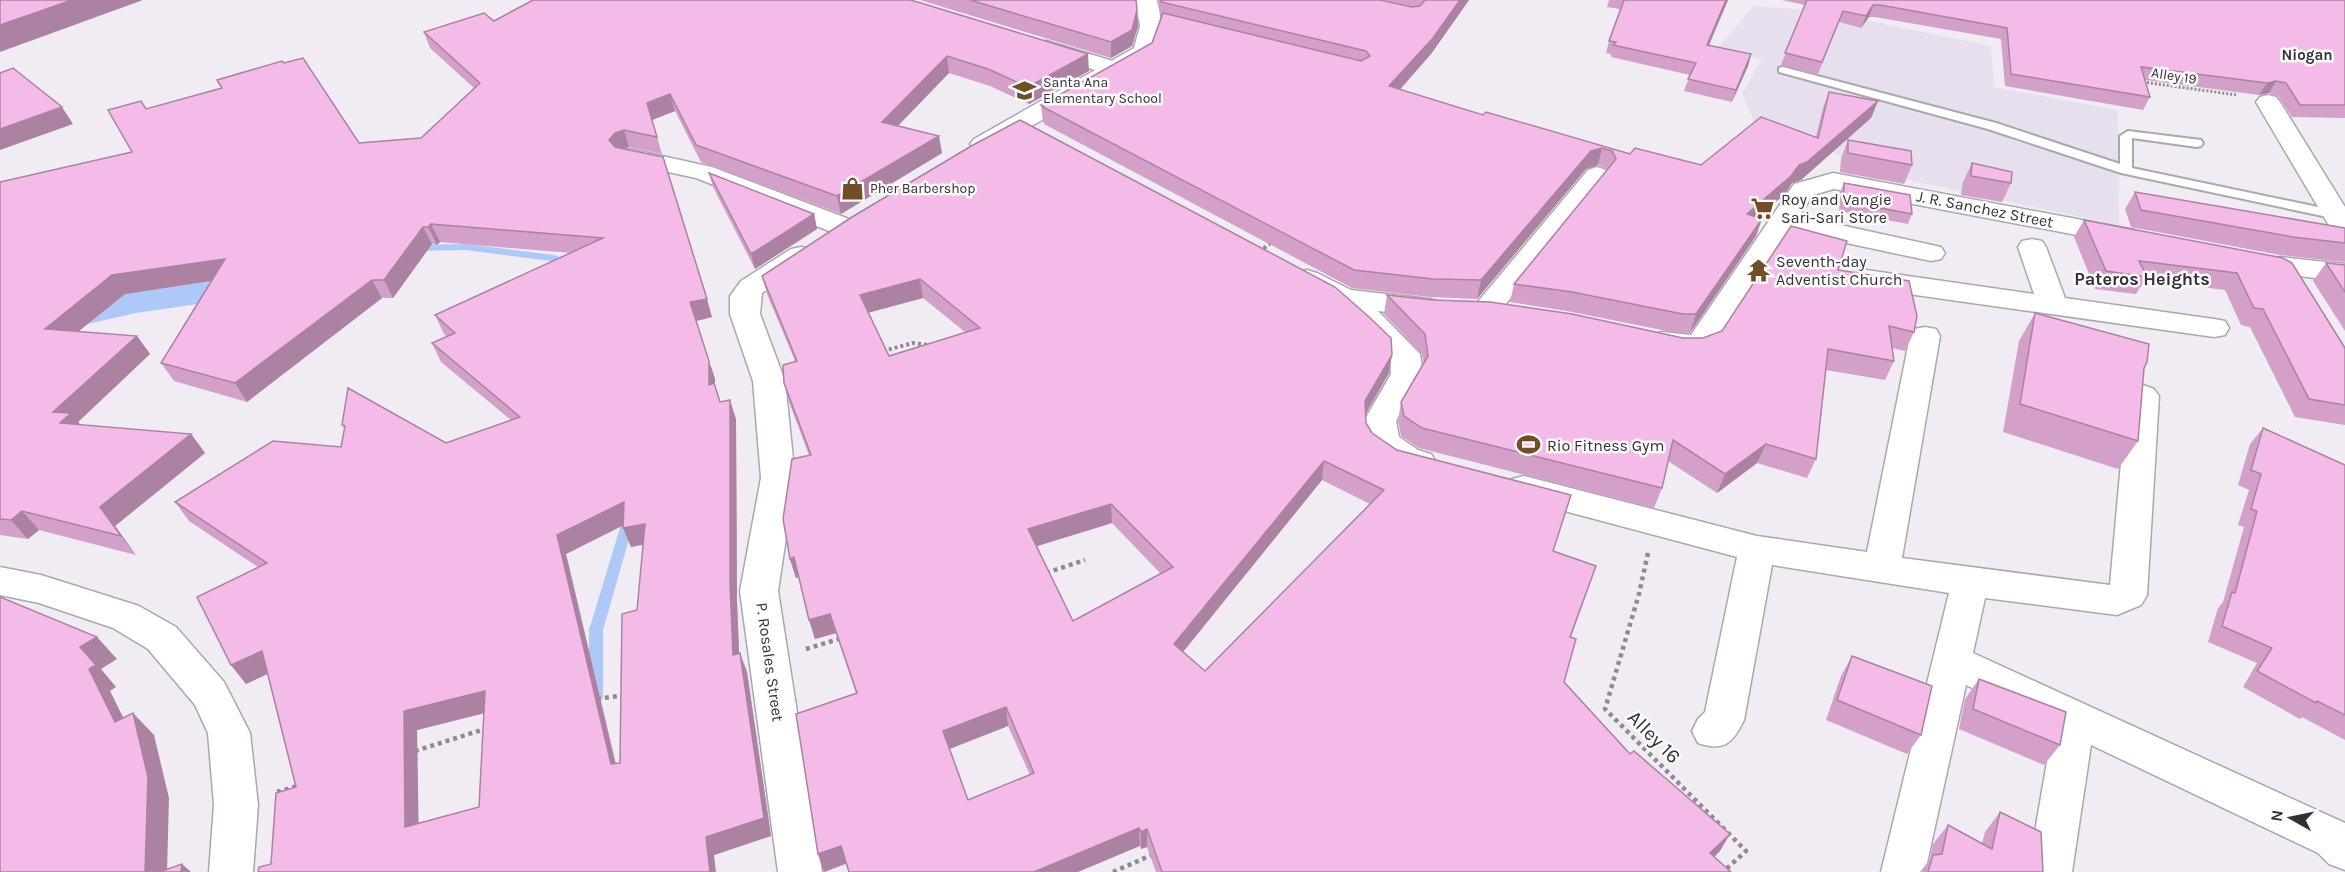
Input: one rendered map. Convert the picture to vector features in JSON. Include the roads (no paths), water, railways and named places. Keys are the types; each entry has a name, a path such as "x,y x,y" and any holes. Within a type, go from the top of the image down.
{"street":[{"path":"957,160 1143,52 1151,37 1154,15"},
{"path":"1025,42 1115,69"},
{"path":"2268,102 2341,222"},
{"path":"1018,123 1049,139"},
{"name":"P. Rosales Street","path":"630,157 704,172 854,221 764,278 751,287 745,296 745,314 769,381 778,478 759,591 800,872"},
{"path":"1467,309 1597,175"},
{"name":"J. R. Sanchez Street","path":"1633,336 1677,345 1695,345 1701,342 1803,190 1833,181 2145,240"},
{"path":"1783,221 1926,241 1946,289"},
{"path":"1266,246 1344,298 1378,326 1405,354 1407,374 1380,420 1383,442 1407,459 1452,470"},
{"path":"2032,247 2053,304"},
{"path":"2250,259 2280,266 2345,273"},
{"path":"2280,266 2292,273 2304,293"},
{"path":"1852,277 2214,328"},
{"path":"1344,298 1521,315"},
{"path":"1882,569 1925,336"},
{"path":"1497,482 1757,549 1970,582 2117,600 2128,595 2143,396"},
{"path":"1713,731 1724,720 1757,549"},
{"path":"0,581 41,589 115,613 162,638 210,694 229,733 236,804 231,872"},
{"path":"1903,872 1970,582"},
{"path":"1951,660 2334,839 2345,850"},
{"path":"2050,872 2075,718"}],"lane":[{"path":"1783,70 1992,126 2126,170 2341,222"},
{"path":"2126,170 2126,136 2132,134 2197,143"}],"waterway":[{"path":"414,248 466,247 554,258 566,269"},
{"path":"0,324 136,294 260,276 308,265"},
{"path":"596,697 596,630 629,518"}],"place":[{"name":"Santa Ana Elementary School","path":"1025,90"},
{"name":"Pher Barbershop","path":"852,188"},
{"name":"Roy and Vangie Sari-Sari Store","path":"1763,208"},
{"name":"Seventh-day Adventist Church","path":"1758,270"},
{"name":"Rio Fitness Gym","path":"1529,445"}],"district":[{"name":"Niogan","path":"2307,55"},
{"name":"Pateros Heights","path":"2142,279"}]}
